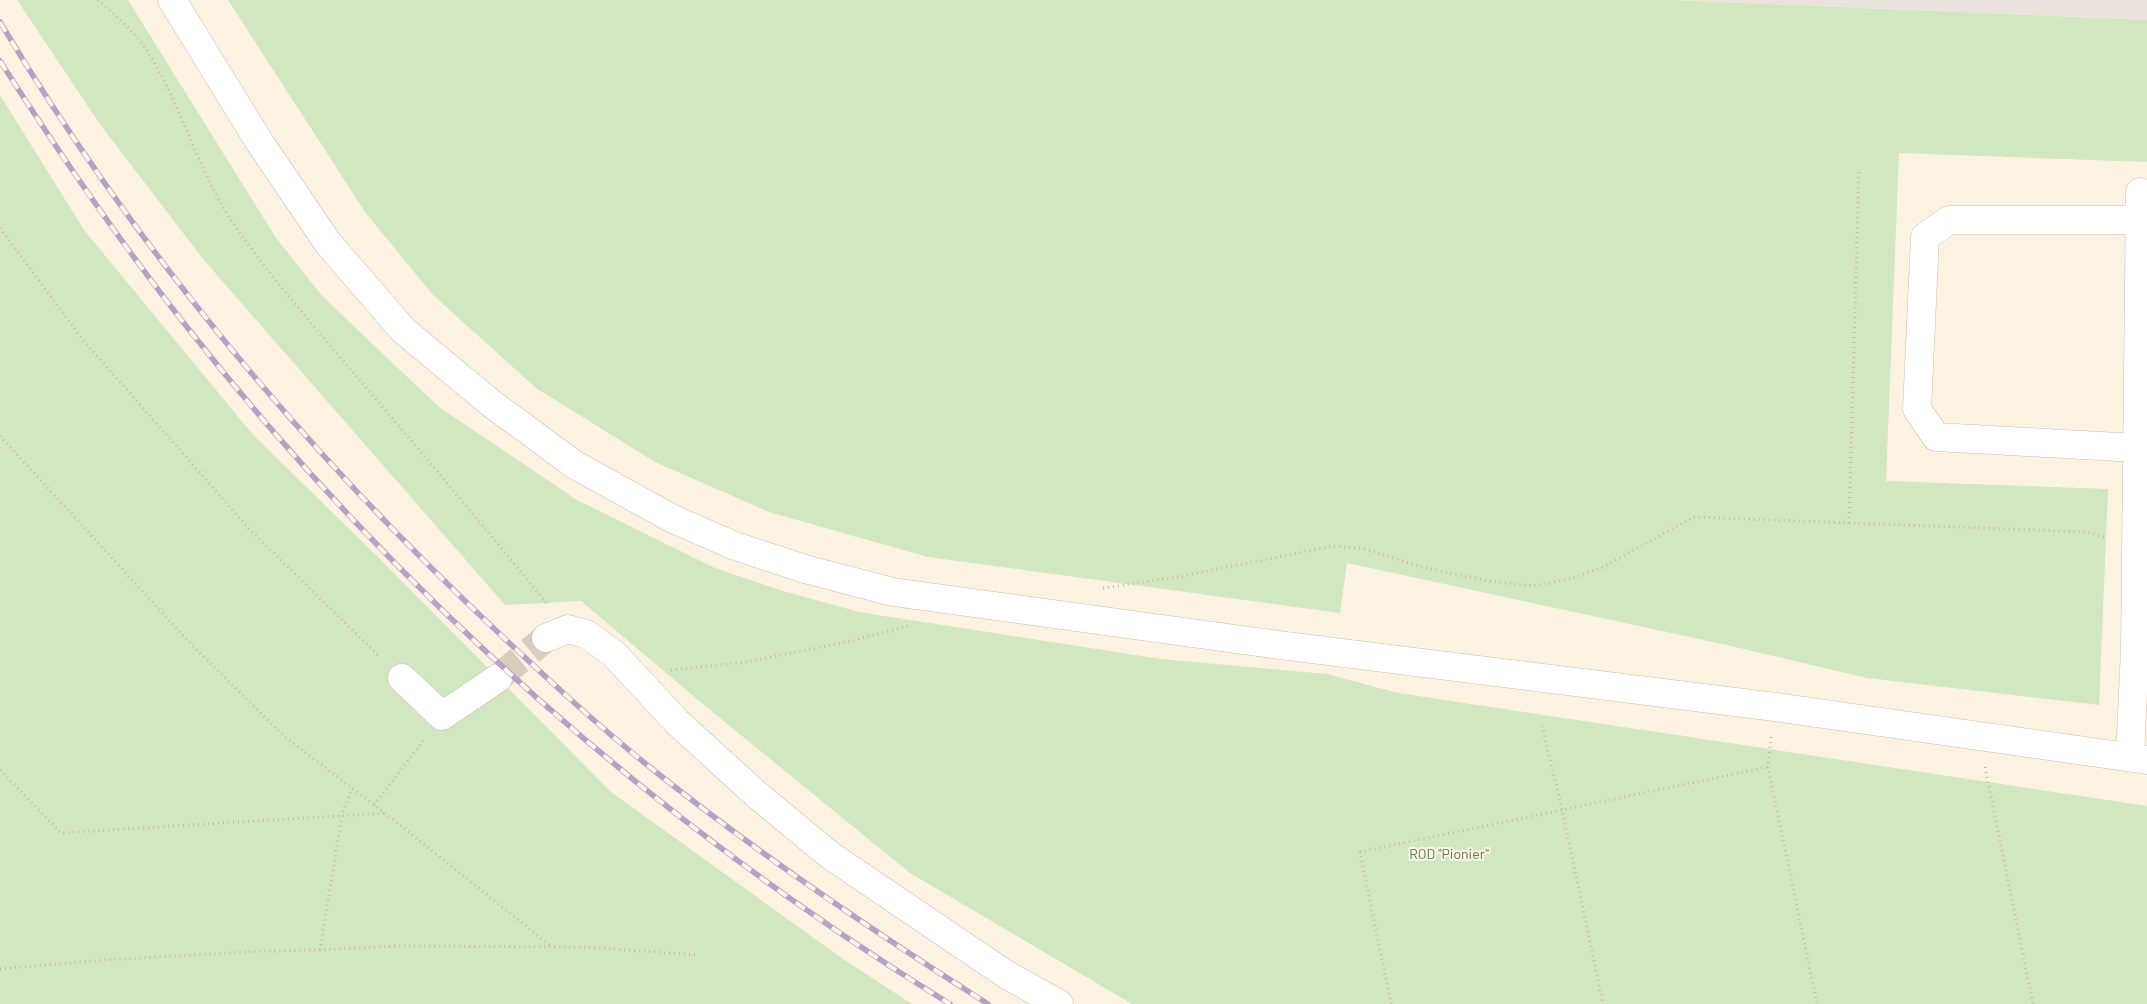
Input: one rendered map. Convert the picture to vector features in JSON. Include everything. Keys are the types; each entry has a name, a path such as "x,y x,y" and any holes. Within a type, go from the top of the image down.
{"street":[{"path":"172,0 260,143 328,243 403,330 492,404 575,464 673,519 735,546 805,569 893,592 1279,644 1775,707 2138,758 2135,650 2136,556 2141,438 2140,192"},
{"path":"2140,220 1949,220 1925,237 1917,409 1936,437 2141,438"},
{"path":"557,634 586,634 613,653 677,722 756,794 831,856 1007,975 1059,1004"},
{"path":"402,678 442,716 498,678"}],"path":[{"path":"98,0 128,27 147,51 164,82 207,179 233,222 292,300 476,517 557,634"},
{"path":"1849,523 1859,169"},
{"path":"0,228 83,340 251,531 402,678"},
{"path":"0,436 190,643 285,738 385,813 552,947"},
{"path":"1100,588 1177,576 1333,546 1365,549 1422,567 1490,581 1533,586 1570,579 1603,567 1694,517 2087,532 2118,541 2136,556"},
{"path":"665,669 672,671 746,662 850,641 917,624"},
{"path":"374,805 442,716"},
{"path":"1542,726 1562,809 1603,1004"},
{"path":"1989,736 1985,764 1987,782 2033,1004"},
{"path":"1391,1004 1360,852 1768,767 1817,1004"},
{"path":"0,770 61,833 385,813"},
{"path":"320,950 342,815 352,788"},
{"path":"0,969 104,960 394,946 552,947 698,955"}],"shaded area":[{"path":"1672,0 2147,0 2147,20"}],"green space":[{"name":"ROD \"Pionier\"","path":"17,0 128,0 276,238 323,297 439,407 577,500 715,568 780,590 859,612 1161,659 1327,674 1398,693 2147,806 2147,1004 1132,1004 910,873 704,705 581,601 505,605 203,259 99,123"},
{"path":"228,0 1672,0 2147,20 2147,162 1899,153 1886,481 2108,489 2099,705 1867,678 1727,645 1347,563 1340,613 928,557 769,512 655,462 536,388 433,295 365,212"},
{"path":"0,95 84,230 254,436 374,553 611,792 843,959 912,1004 0,1004"}],"tunnel":[{"path":"498,678 546,638"}],"railway":[{"path":"0,22 53,107 109,189 230,348 295,424 432,569 572,701 623,746 683,793 811,887 988,1004"},
{"path":"0,61 88,193 183,322 265,422 351,518 442,609 536,697 634,781 736,860 842,934 950,1004"}]}
